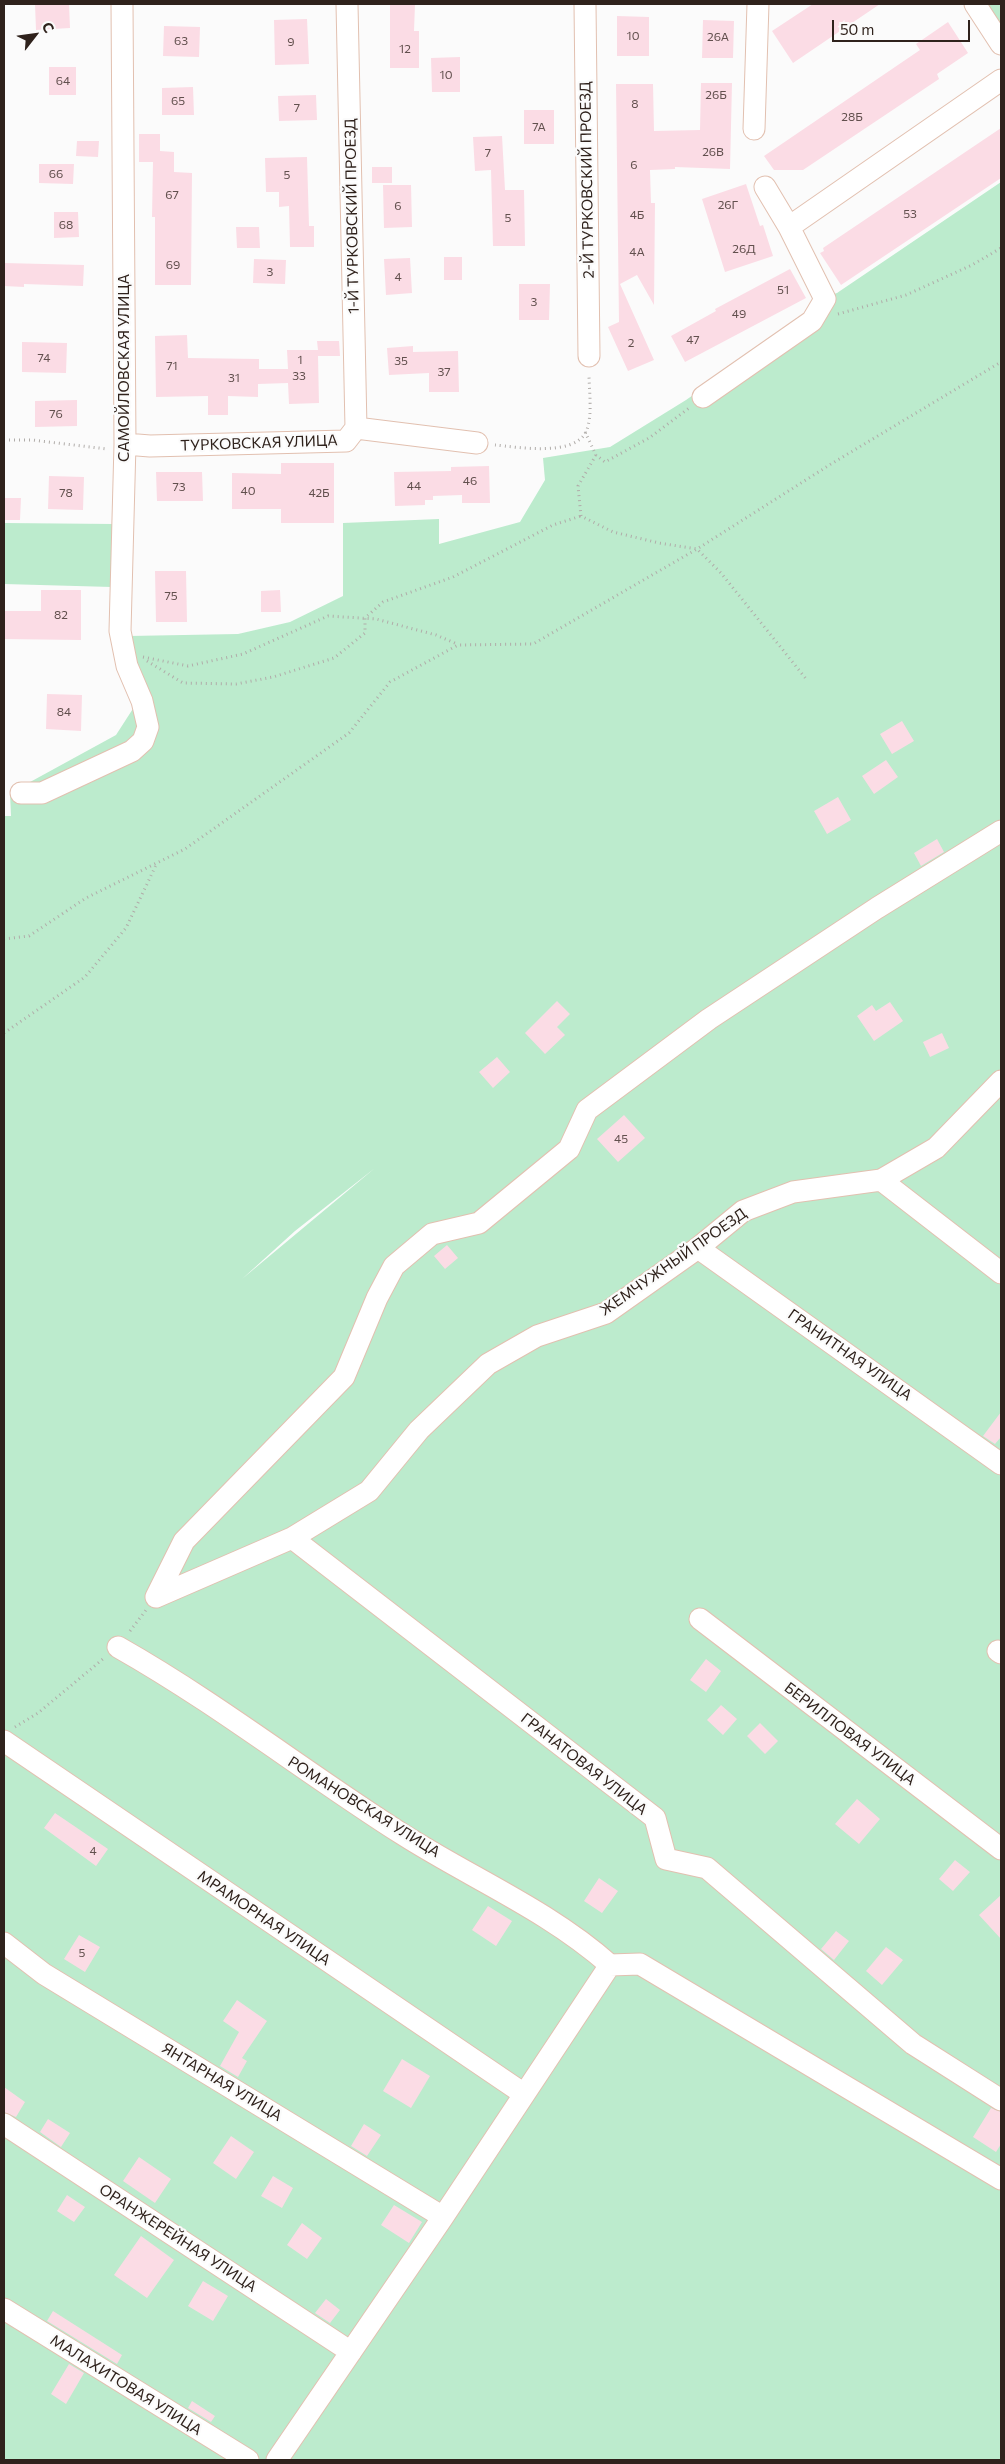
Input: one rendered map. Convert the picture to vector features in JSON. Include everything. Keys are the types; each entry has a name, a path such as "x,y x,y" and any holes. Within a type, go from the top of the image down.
{"street":[{"name":"САМОЙЛОВСКАЯ УЛИЦА","path":"21,793 42,793 132,751 143,741 148,727 142,701 127,666 120,631 125,444 122,4"},
{"name":"1-Й ТУРКОВСКИЙ ПРОЕЗД","path":"347,4 356,428"},
{"name":"2-Й ТУРКОВСКИЙ ПРОЕЗД","path":"585,4 590,356"},
{"path":"754,129 758,4"},
{"path":"975,4 1001,44"},
{"path":"789,228 1001,80"},
{"path":"703,397 812,321 825,299 789,228 765,187"},
{"name":"ТУРКОВСКАЯ УЛИЦА","path":"125,444 150,446 346,441 356,428 477,443"},
{"path":"156,1597 184,1541 344,1377 376,1298 394,1266 432,1234 479,1223 570,1149 587,1110 709,1019 876,908 1001,830"},
{"name":"ЖЕМЧУЖНЫЙ ПРОЕЗД","path":"156,1597 292,1538 370,1490 419,1430 488,1364 537,1336 606,1313 698,1248 743,1211 793,1192 881,1180 936,1148 1000,1085"},
{"path":"881,1180 1001,1273"},
{"name":"ГРАНИТНАЯ УЛИЦА","path":"698,1248 1001,1464"},
{"name":"ГРАНАТОВАЯ УЛИЦА","path":"292,1538 655,1818 666,1859 707,1868 913,2044 1001,2100"},
{"name":"БЕРИЛЛОВАЯ УЛИЦА","path":"700,1619 1001,1849"},
{"name":"РОМАНОВСКАЯ УЛИЦА","path":"118,1647 175,1679 282,1755 404,1835 481,1879 585,1943 610,1965"},
{"name":"МРАМОРНАЯ УЛИЦА","path":"8,1735 524,2094"},
{"name":"ЯНТАРНАЯ УЛИЦА","path":"4,1943 44,1974 443,2217"},
{"path":"277,2460 443,2217 610,1965 640,1964 1001,2179"},
{"name":"ОРАНЖЕРЕЙНАЯ УЛИЦА","path":"4,2124 351,2352"},
{"name":"МАЛАХИТОВАЯ УЛИЦА","path":"4,2310 248,2460"}],"path":[{"path":"819,310 842,315 906,295 972,265 1001,248"},
{"path":"477,443 542,450 575,443 585,432 589,417 590,356"},
{"path":"807,680 721,573 696,549 659,543 613,532 582,516 553,525 453,577 383,602 365,618 365,632 334,658 273,677 236,684 183,683 139,657 188,666 243,654 328,616 365,618 376,619 436,635 458,645 533,644 696,549 1001,362"},
{"path":"585,432 596,455 606,462 649,438 703,397"},
{"path":"4,440 32,440 106,449 125,444"},
{"path":"582,516 578,486 596,455"},
{"path":"4,939 29,936 86,898 186,849 349,733 390,682 458,645"},
{"path":"4,1033 85,977 126,928 157,863"},
{"path":"8,1735 38,1713 118,1647 156,1597"}],"green space":[{"path":"987,4 1001,4 1001,24"},
{"path":"1001,182 1001,2460 4,2460 4,816 11,816 10,793 116,735 136,704 134,666 129,636 238,634 290,622 343,596 343,523 439,519 439,544 520,522 545,480 543,458 610,447 686,400 805,317 816,300 837,293","holes":["375,1168 242,1279 295,1231"]},
{"path":"4,523 114,524 112,587 4,584"}],"building":[{"path":"35,4 69,4 70,28 36,30"},
{"path":"390,4 415,4 414,31 419,31 419,68 390,68"},
{"path":"813,4 880,4 793,63 772,31"},
{"path":"617,16 649,17 649,56 617,56"},
{"path":"307,19 309,64 275,65 274,20"},
{"path":"703,20 734,21 733,58 702,58"},
{"path":"948,22 968,53 937,74 939,79 803,170 774,170 764,156 920,50 916,44"},
{"path":"164,26 200,27 199,57 163,56"},
{"path":"460,57 460,92 432,92 431,58"},
{"path":"49,67 76,67 76,95 49,95"},
{"path":"701,83 732,83 730,169 675,167 675,169 650,170 651,203 655,203 654,305 637,275 620,284 654,360 628,371 608,327 619,322 616,84 653,84 654,131 700,130"},
{"path":"193,87 194,115 162,115 162,88"},
{"path":"316,95 317,120 279,121 278,96"},
{"path":"524,110 554,110 554,144 524,144"},
{"path":"1001,128 1001,178 841,285 820,253 824,251 823,248"},
{"path":"139,134 160,134 160,151 174,152 174,172 192,173 191,285 155,285 155,217 152,217 153,162 139,162"},
{"path":"502,136 505,190 524,190 525,246 493,246 491,170 475,171 473,137"},
{"path":"77,141 99,141 98,157 76,156"},
{"path":"307,157 309,226 314,226 314,247 290,247 289,206 279,207 279,192 266,192 265,158"},
{"path":"39,164 74,164 73,184 39,183"},
{"path":"372,167 392,167 392,183 372,183"},
{"path":"746,184 760,226 763,225 773,256 725,272 702,199"},
{"path":"383,185 411,185 412,227 384,228"},
{"path":"54,212 78,212 79,237 54,238"},
{"path":"236,227 259,227 260,248 237,248"},
{"path":"444,257 462,257 462,280 444,280"},
{"path":"410,258 412,293 386,295 384,259"},
{"path":"254,259 286,260 285,284 253,283"},
{"path":"4,263 84,265 83,286 24,284 24,287 4,286"},
{"path":"790,269 806,298 685,362 671,336 716,311 715,309"},
{"path":"519,284 550,284 549,320 519,320"},
{"path":"187,335 188,358 259,359 259,369 288,369 287,350 318,350 317,341 339,341 340,356 318,356 319,403 289,404 288,383 258,384 258,397 228,396 228,415 208,415 208,396 156,397 155,336"},
{"path":"22,342 67,343 66,373 22,372"},
{"path":"413,346 413,352 458,351 459,392 429,392 429,373 389,375 387,348"},
{"path":"77,400 77,426 35,427 35,401"},
{"path":"281,463 334,463 334,523 281,523 281,509 232,509 232,473 281,474"},
{"path":"489,466 490,503 462,503 462,495 433,496 433,500 425,500 425,505 395,506 394,472 451,471 451,467"},
{"path":"156,472 202,472 203,501 157,501"},
{"path":"49,476 84,477 83,510 48,509"},
{"path":"4,498 21,498 20,520 4,520"},
{"path":"155,571 186,571 187,622 156,622"},
{"path":"41,590 81,590 81,640 4,639 4,611 41,611"},
{"path":"280,590 281,612 261,612 261,591"},
{"path":"47,694 82,695 81,731 46,729"},
{"path":"902,721 914,741 892,754 880,734"},
{"path":"886,760 898,777 874,794 862,776"},
{"path":"838,797 851,820 827,834 814,811"},
{"path":"937,839 944,852 921,866 914,853"},
{"path":"557,1001 570,1014 557,1027 565,1035 545,1054 525,1033"},
{"path":"890,1002 903,1021 874,1041 857,1016 872,1005 876,1011"},
{"path":"942,1033 949,1048 930,1057 923,1042"},
{"path":"497,1057 510,1072 493,1088 479,1072"},
{"path":"624,1115 645,1138 618,1162 597,1139"},
{"path":"447,1245 458,1258 445,1269 434,1256"},
{"path":"1001,1412 1001,1437 995,1444 983,1436"},
{"path":"706,1659 721,1671 706,1692 690,1680"},
{"path":"721,1705 737,1719 723,1735 707,1720"},
{"path":"760,1723 778,1741 765,1754 747,1736"},
{"path":"857,1799 880,1819 859,1844 835,1824"},
{"path":"55,1813 108,1849 96,1866 44,1828"},
{"path":"955,1860 970,1872 953,1891 939,1879"},
{"path":"599,1878 618,1891 602,1913 584,1901"},
{"path":"1001,1895 1001,1939 979,1915"},
{"path":"488,1906 512,1921 496,1946 472,1930"},
{"path":"836,1931 849,1941 834,1960 821,1949"},
{"path":"79,1935 100,1947 85,1972 64,1959"},
{"path":"886,1947 903,1960 882,1985 866,1971"},
{"path":"237,2000 267,2021 242,2058 247,2061 238,2077 220,2066 239,2032 223,2021"},
{"path":"402,2059 430,2076 411,2108 383,2091"},
{"path":"4,2087 25,2102 16,2117 4,2112"},
{"path":"991,2108 1001,2112 1001,2144 996,2152 973,2137"},
{"path":"48,2119 70,2133 61,2147 40,2132"},
{"path":"364,2124 381,2135 367,2156 351,2146"},
{"path":"231,2136 254,2152 236,2179 213,2163"},
{"path":"139,2157 171,2179 155,2203 123,2181"},
{"path":"273,2176 293,2188 282,2208 261,2196"},
{"path":"67,2195 85,2207 74,2222 57,2211"},
{"path":"394,2205 422,2222 409,2243 381,2225"},
{"path":"302,2223 322,2238 307,2259 287,2245"},
{"path":"141,2236 174,2260 147,2298 114,2275"},
{"path":"203,2281 228,2296 213,2321 188,2306"},
{"path":"326,2299 340,2310 330,2323 315,2313"},
{"path":"53,2311 122,2355 117,2364 47,2321"},
{"path":"69,2364 84,2373 66,2404 51,2394"},
{"path":"192,2401 215,2416 211,2422 188,2408"}]}
